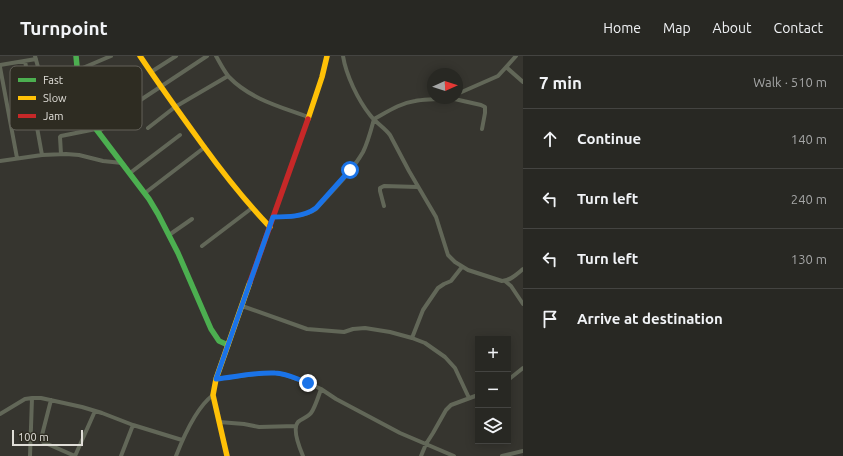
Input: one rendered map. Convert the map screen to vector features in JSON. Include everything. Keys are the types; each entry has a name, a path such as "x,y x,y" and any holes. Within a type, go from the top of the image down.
{"street":[{"path":"76,56 77,66"},
{"path":"87,66 111,56"},
{"path":"140,56 205,147 252,208 270,227"},
{"path":"151,72 176,56"},
{"path":"142,99 207,56"},
{"path":"216,56 228,76 242,88 275,105 308,117"},
{"path":"227,456 213,395 216,379 322,77 327,56"},
{"path":"343,56 348,76 367,110 374,119 387,130 409,172 436,217 448,255 455,262 468,270 505,281 511,286 523,304"},
{"path":"463,91 498,76 516,56"},
{"path":"10,120 0,66 35,58"},
{"path":"25,61 26,66"},
{"path":"506,67 523,82"},
{"path":"148,128 175,107 228,76"},
{"path":"273,217 287,218 305,214 316,208 350,170 363,152 369,138 374,119 402,104 414,101 427,100"},
{"path":"463,101 485,107 482,129"},
{"path":"12,130 17,158"},
{"path":"38,130 42,155"},
{"path":"61,154 59,140 61,136 97,130 145,193 158,214 213,333 219,341 228,345"},
{"path":"130,173 180,135"},
{"path":"145,193 205,147"},
{"path":"0,161 61,154 79,155 103,161 122,163"},
{"path":"384,206 380,188 384,186 418,187"},
{"path":"202,246 252,208"},
{"path":"169,235 192,219"},
{"path":"412,338 423,310 438,288 451,281 462,267"},
{"path":"505,281 523,269"},
{"path":"242,306 308,329 344,332 353,328 365,328 390,332 425,343 445,357 455,368 469,398"},
{"path":"511,378 523,368"},
{"path":"216,379 264,373 276,373 295,378 321,389 336,399 414,440 454,456"},
{"path":"303,456 295,429 297,423 311,414 321,389"},
{"path":"176,456 182,440 200,409 206,400 213,395"},
{"path":"421,456 426,444 446,410 452,405 475,396"},
{"path":"0,414 25,399 32,398 51,400 95,411 133,425 182,440"},
{"path":"30,456 32,398"},
{"path":"51,400 43,428 43,442 75,456 95,411"},
{"path":"219,422 259,427 296,426"},
{"path":"120,456 133,425"},
{"path":"502,456 523,452"}],"traffic: fast":[{"path":"76,56 77,66"},
{"path":"97,130 149,199 178,253 211,329 219,341 228,345"}],"traffic: slow":[{"path":"140,56 218,166 270,227"},
{"path":"308,119 322,77 327,56"},
{"path":"227,456 213,395 216,379 250,282"}],"traffic: jam":[{"path":"250,282 308,119"}],"route":[{"path":"308,383 276,373 216,379 273,217 287,218 312,211 350,170"}]}
